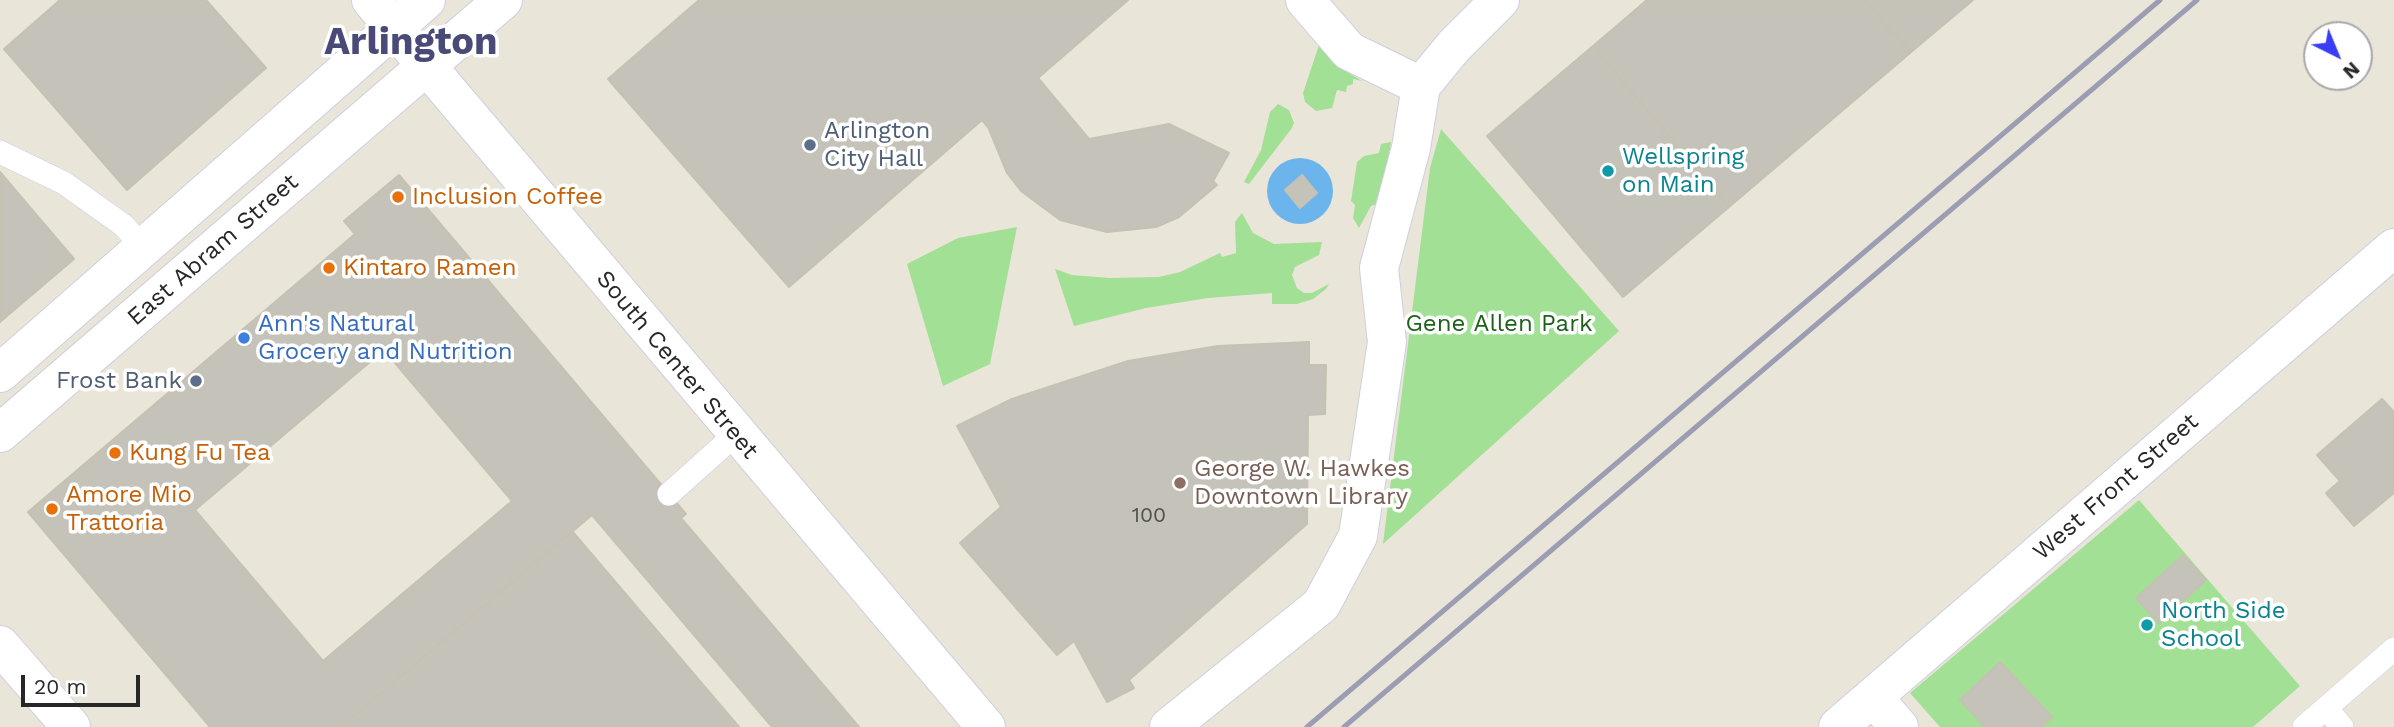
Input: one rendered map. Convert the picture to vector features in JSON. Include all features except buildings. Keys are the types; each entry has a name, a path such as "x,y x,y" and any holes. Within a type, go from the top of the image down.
{"main road":[{"name":"East Abram Street","path":"0,373 143,247 382,14 426,0"},
{"name":"East Abram Street","path":"0,433 503,0"},
{"path":"1305,0 1349,51 1421,86"},
{"path":"1169,727 1321,605 1358,536 1387,342 1379,268 1410,148 1421,86 1454,46 1500,0"},
{"name":"South Center Street","path":"382,14 986,727"},
{"name":"West Front Street","path":"1838,727 2391,255"},
{"path":"0,645 71,727"},
{"path":"1873,697 1899,727"}],"lane":[{"path":"0,152 64,183 123,225 143,247"},
{"path":"669,494 736,434"},
{"path":"2304,727 2394,649"},
{"path":"2326,708 2342,727"}],"green space":[{"path":"1319,45 1337,66 1362,81 1353,79 1353,84 1347,86 1346,92 1337,90 1332,108 1316,111 1305,102 1303,93"},
{"path":"1278,104 1289,110 1294,123 1249,184 1244,182 1261,150 1270,112"},
{"name":"Gene Allen Park","path":"1441,129 1619,331 1383,544 1430,168"},
{"path":"1391,142 1382,202 1371,206 1359,228 1353,218 1355,205 1351,201 1357,162 1364,156 1379,153 1381,144"},
{"path":"1242,213 1253,233 1274,244 1322,242 1319,255 1295,267 1292,275 1297,288 1304,293 1312,293 1329,284 1326,289 1313,299 1297,304 1272,304 1272,293 1208,298 1146,308 1074,326 1055,269 1072,275 1109,278 1159,277 1180,272 1220,253 1222,257 1236,253 1235,222"},
{"path":"1017,227 990,364 943,386 907,264 958,238"},
{"path":"2139,500 2300,686 2253,727 1940,727 1910,693"}],"water":[{"path":"1293,158 1307,158 1319,163 1328,172 1333,191 1331,204 1324,215 1307,224 1293,224 1281,219 1272,210 1267,198 1267,184 1272,172 1281,163"}],"railway":[{"path":"1307,727 2160,0"},
{"path":"1344,727 2197,0"}],"place":[{"name":"Arlington City Hall","path":"810,145"},
{"name":"Wellspring on Main","path":"1608,171"},
{"name":"Inclusion Coffee","path":"398,197"},
{"name":"Kintaro Ramen","path":"329,268"},
{"name":"Ann's Natural Grocery and Nutrition","path":"244,338"},
{"name":"Frost Bank","path":"196,381"},
{"name":"Kung Fu Tea","path":"115,453"},
{"name":"George W. Hawkes Downtown Library","path":"1180,483"},
{"name":"Amore Mio Trattoria","path":"52,509"},
{"name":"North Side School","path":"2147,625"}],"district":[{"name":"Arlington","path":"411,43"}]}
